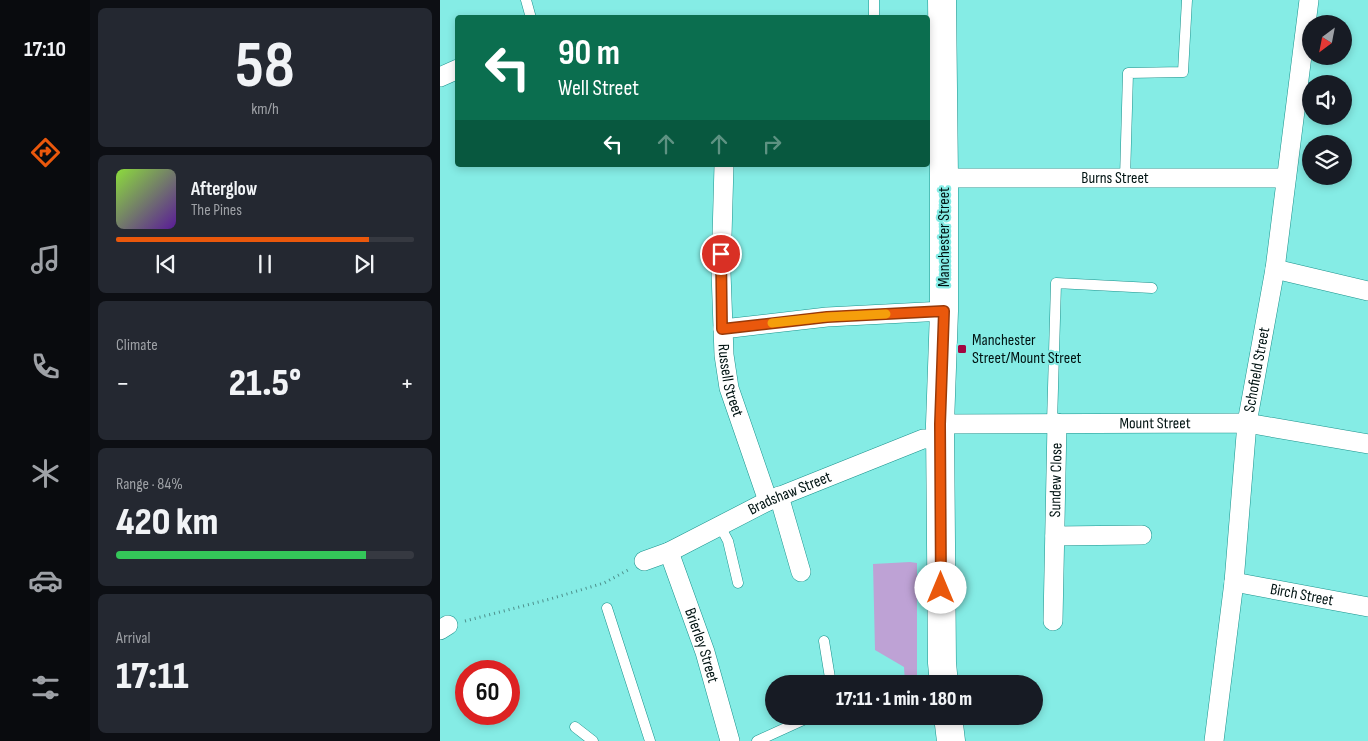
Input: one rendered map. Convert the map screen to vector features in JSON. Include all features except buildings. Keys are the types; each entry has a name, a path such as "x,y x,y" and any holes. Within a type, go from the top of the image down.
{"main road":[{"name":"Manchester Street","path":"937,16 944,178 944,311 940,432 943,675"},
{"path":"949,725 951,741"}],"street":[{"name":"Schofield Street","path":"1214,741 1234,582 1247,423 1275,269 1309,0"},
{"path":"440,77 455,70"},
{"name":"Russell Street","path":"724,167 721,272 722,329 729,388 774,498 801,572"},
{"name":"Burns Street","path":"944,178 1286,178"},
{"path":"1275,269 1368,292"},
{"path":"722,329 827,317 944,311"},
{"name":"Mount Street","path":"940,432 1054,423 1247,423 1368,444"},
{"name":"Sundew Close","path":"1053,621 1055,536 1054,423"},
{"name":"Bradshaw Street","path":"644,561 669,552 774,498 940,432"},
{"name":"Sundew Close","path":"1055,536 1142,535"},
{"name":"Brierley Street","path":"669,552 705,652 730,741"},
{"name":"Birch Street","path":"1234,582 1368,607"}],"lane":[{"path":"526,0 530,15"},
{"path":"874,0 874,15"},
{"path":"1126,178 1128,73 1183,72 1187,0"},
{"path":"1054,423 1056,283 1152,288"},
{"path":"720,526 728,541 738,583"},
{"path":"607,608 650,741"},
{"path":"824,641 830,675"},
{"path":"757,741 792,725"},
{"path":"575,727 593,741"}],"path":[{"path":"444,628 604,583 644,561"}],"shaded area":[{"path":"917,563 917,675 904,675 904,667 875,650 873,564"}],"slow traffic":[{"path":"772,323 827,317 886,314"}],"place":[{"name":"Manchester Street/Mount Street","path":"962,349"}],"route":[{"path":"721,254 722,329 827,317 944,311 940,424 941,588"}]}
